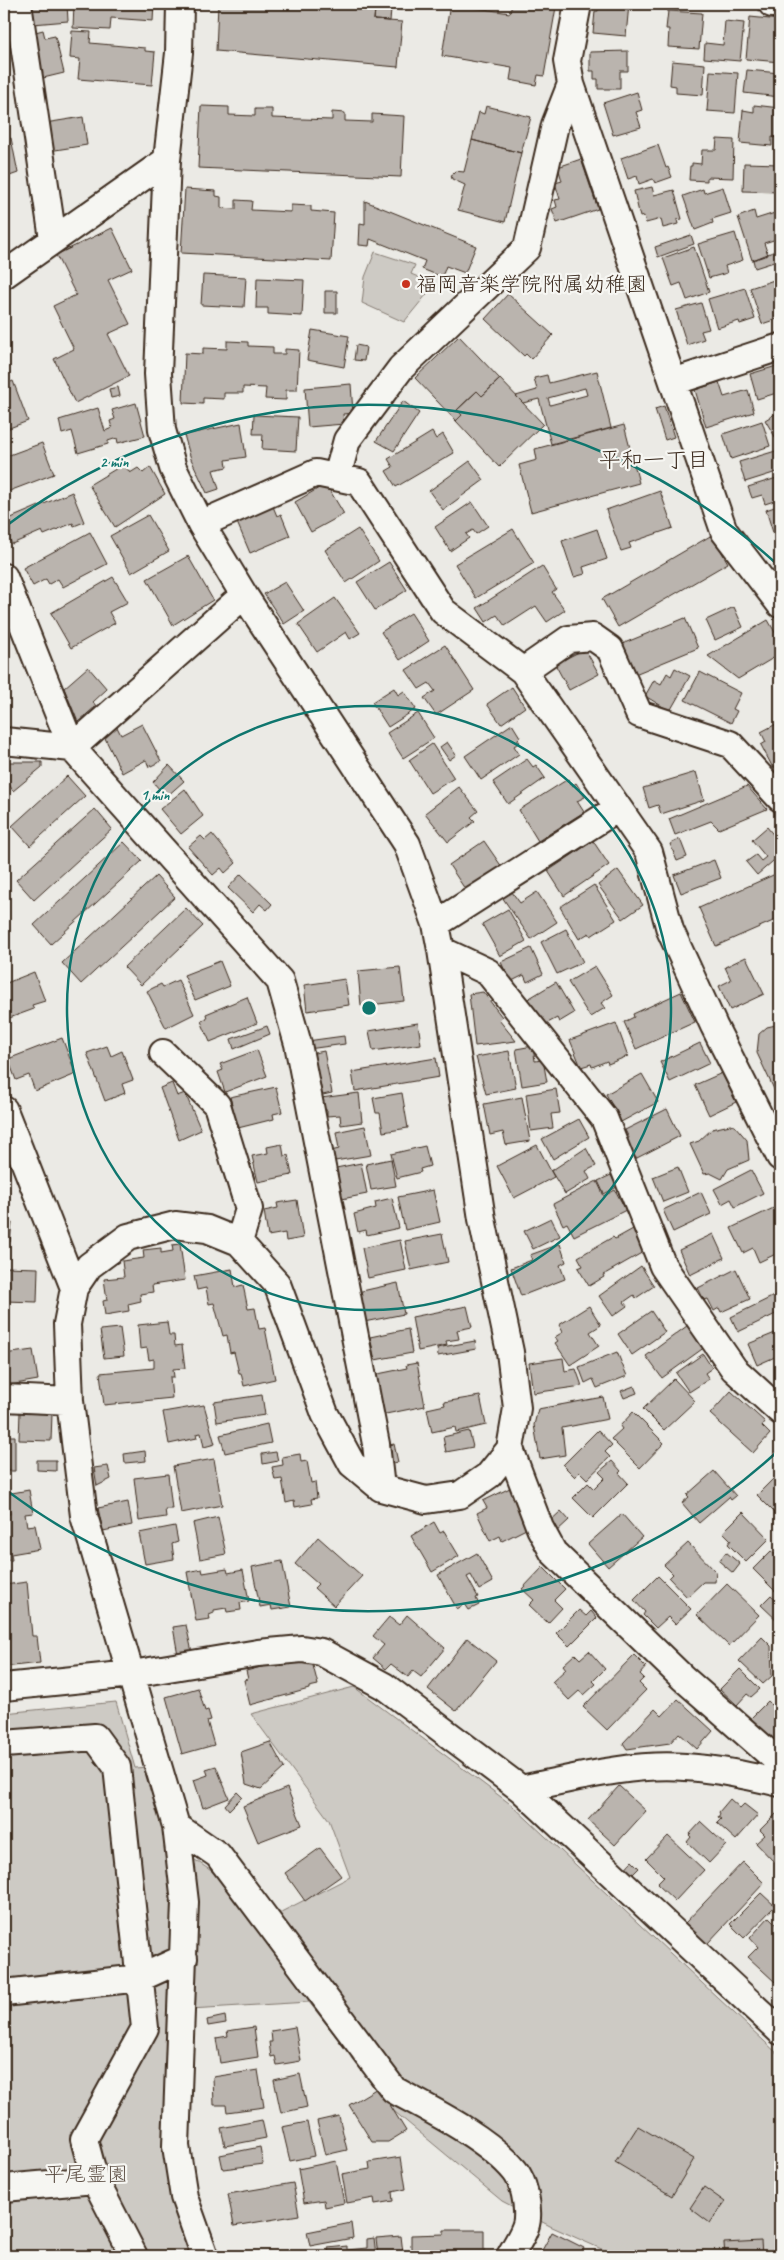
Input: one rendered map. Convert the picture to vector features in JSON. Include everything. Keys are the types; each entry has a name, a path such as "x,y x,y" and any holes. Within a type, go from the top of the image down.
{"street":[{"path":"18,4 53,239"},
{"path":"180,4 179,53 168,160 158,374 162,430 173,468 201,524 244,595 406,844 436,924 482,1219 510,1352 517,1408 510,1450 540,1528 553,1552 683,1678 780,1763"},
{"path":"578,4 567,61 571,84 724,531 780,604"},
{"path":"772,4 780,4"},
{"path":"337,477 347,440 401,368 527,248 555,125 571,84"},
{"path":"4,275 168,160"},
{"path":"673,382 780,347"},
{"path":"201,524 316,473 359,482 443,611 523,671 649,852 670,930 714,1026 780,1157"},
{"path":"4,577 72,748 280,981 298,1044 376,1444 381,1488"},
{"path":"4,741 72,748 244,595"},
{"path":"523,671 569,639 593,637 610,649 639,714 730,744 780,798"},
{"path":"436,924 618,808"},
{"path":"441,950 488,972 604,1118 663,1266 734,1369 780,1411"},
{"path":"162,1053 217,1105 249,1209 239,1242"},
{"path":"4,1110 74,1288"},
{"path":"205,2256 184,2197 176,2146 185,1902 176,1826 84,1516 70,1401 67,1324 74,1288 89,1266 128,1237 175,1225 207,1229 239,1242 277,1284 325,1414 352,1464 381,1488 426,1500 460,1495 489,1475 510,1450"},
{"path":"4,1398 70,1401"},
{"path":"4,1687 132,1674 258,1653 302,1649 321,1652 384,1686 521,1788 780,2031"},
{"path":"4,1744 95,1737 117,1767 145,2028 84,2139 95,2180 134,2256"},
{"path":"521,1788 625,1769 683,1766 727,1771 780,1783"},
{"path":"176,1826 218,1855 394,2090 490,2147 516,2172 526,2196 528,2220 510,2256"},
{"path":"4,1993 140,1978 184,1958"},
{"path":"4,2188 95,2180"}],"green space":[{"path":"375,252 415,265 411,274 435,284 404,322 362,303 365,277"},
{"name":"平尾霊園","path":"354,1687 513,1806 780,2056 780,2256 617,2256 550,2226 502,2201 395,2112 309,2002 173,2010 197,2256 4,2256 4,1713 116,1702 135,1768 148,1767 179,1849 226,1881 281,1912 350,1877 329,1820 251,1714"}],"building":[{"path":"31,4 67,4 68,21 33,24"},
{"path":"74,4 154,4 153,21 111,18 110,30 73,28"},
{"path":"218,4 371,4 370,8 375,9 374,20 402,22 398,67 216,51"},
{"path":"371,4 403,4 402,10 391,9 390,21 374,20 375,9 370,8"},
{"path":"450,4 510,13 512,4 540,4 556,7 544,76 538,75 536,85 510,80 512,68 442,56"},
{"path":"598,4 629,4 626,36 593,33 595,11 598,11"},
{"path":"668,11 702,13 699,49 668,47 669,29 666,29"},
{"path":"750,17 780,20 780,62 746,59"},
{"path":"725,21 744,23 740,61 704,58 705,43 723,45"},
{"path":"43,30 45,38 55,36 64,73 35,80 24,35"},
{"path":"72,31 91,32 90,43 145,48 145,51 155,52 152,85 78,79 80,59 70,58"},
{"path":"628,51 628,71 620,71 620,89 598,89 598,79 594,79 594,71 590,71 590,52"},
{"path":"672,61 705,64 703,95 676,93 676,86 670,85"},
{"path":"747,70 780,73 780,97 744,93"},
{"path":"710,71 738,73 735,113 707,111"},
{"path":"637,92 642,110 636,112 641,127 613,135 603,103"},
{"path":"754,105 780,108 780,138 772,137 772,146 740,143 743,110 754,112"},
{"path":"201,106 229,107 229,115 255,116 255,109 272,109 272,118 332,120 332,112 345,113 345,121 372,122 372,114 404,116 401,177 198,168"},
{"path":"486,106 531,117 521,153 472,140 479,112 484,114"},
{"path":"83,117 87,145 49,151 45,123"},
{"path":"11,138 18,173 4,178 4,141"},
{"path":"717,139 734,140 733,178 707,177 707,181 689,180 692,163 701,164 702,150 716,150"},
{"path":"472,140 521,153 505,222 458,210 465,185 452,179 451,175 455,171 464,172"},
{"path":"658,145 666,168 668,167 672,177 655,183 653,179 639,184 637,176 628,179 621,158"},
{"path":"581,159 598,209 557,223 552,209 557,207 555,200 560,199 555,183 562,181 558,167"},
{"path":"744,163 780,164 780,192 743,191"},
{"path":"652,187 654,195 674,190 682,219 677,220 678,224 663,228 661,219 646,223 644,216 640,217 634,191"},
{"path":"723,187 731,213 712,219 713,223 695,230 683,196 703,189 704,193"},
{"path":"185,189 216,191 216,196 221,197 221,208 236,209 236,200 252,201 251,210 291,212 291,205 311,206 311,211 334,213 331,261 181,253"},
{"path":"365,201 476,246 465,273 446,266 442,277 422,269 425,261 370,239 369,246 359,245 360,223 365,224"},
{"path":"754,211 756,219 778,212 780,238 764,243 768,255 752,260 738,217"},
{"path":"112,228 132,269 108,280 130,324 108,334 129,376 75,403 54,359 74,349 53,306 76,295 56,255"},
{"path":"735,233 743,260 725,266 727,273 709,278 698,244"},
{"path":"691,235 694,244 658,257 655,247"},
{"path":"694,247 709,292 687,300 681,283 673,286 663,258"},
{"path":"780,249 780,260 755,268 753,260"},
{"path":"203,275 246,277 244,307 201,305"},
{"path":"257,278 304,280 302,316 268,314 268,308 256,308"},
{"path":"780,278 780,318 762,324 750,288"},
{"path":"745,288 755,319 740,324 739,321 717,328 708,299"},
{"path":"325,291 337,291 337,313 325,313"},
{"path":"508,294 553,335 531,359 526,354 524,356 485,319"},
{"path":"701,303 709,329 701,331 704,339 687,345 676,310"},
{"path":"312,330 349,336 344,367 307,360"},
{"path":"459,336 500,379 482,396 477,391 457,410 462,415 456,421 415,378"},
{"path":"227,341 248,342 248,346 273,347 273,354 285,354 285,349 299,350 297,390 286,390 286,400 265,399 266,388 243,387 243,393 224,393 224,399 203,398 203,404 183,403 185,353 203,354 203,348 227,349"},
{"path":"356,345 366,347 364,361 354,360"},
{"path":"780,365 780,392 757,399 750,374"},
{"path":"597,371 611,428 551,444 539,399 523,403 516,396 537,390 534,378 547,375 549,383","holes":["585,388 587,395 550,405 548,398"]},
{"path":"500,379 543,424 499,467 456,421 462,415 457,410 477,391 482,396"},
{"path":"13,381 28,421 4,430 4,385"},
{"path":"719,382 724,397 748,390 754,412 706,427 695,390"},
{"path":"351,384 353,413 343,414 344,424 308,427 305,388"},
{"path":"118,387 120,396 111,398 109,389"},
{"path":"403,401 419,413 394,451 376,441"},
{"path":"136,403 145,436 118,443 117,438 108,441 108,444 78,453 72,431 62,434 59,420 98,408 105,431 112,428 110,421 115,419 112,410"},
{"path":"664,406 674,437 665,440 655,409"},
{"path":"780,411 780,445 765,420"},
{"path":"254,415 298,417 296,451 262,449 263,434 253,434"},
{"path":"762,421 770,446 731,459 723,434"},
{"path":"241,423 246,457 226,460 227,467 213,470 219,489 207,493 191,459 184,435"},
{"path":"624,425 639,483 531,512 519,465 537,460 535,449"},
{"path":"432,432 436,439 443,434 454,453 396,487 386,471 393,467 388,459"},
{"path":"42,443 54,474 4,493 4,457"},
{"path":"779,450 780,471 745,482 739,462"},
{"path":"470,461 484,480 443,510 429,491"},
{"path":"124,464 130,473 138,468 143,473 150,467 165,494 115,527 89,485"},
{"path":"780,477 780,499 765,504 762,495 752,498 748,487"},
{"path":"326,484 344,514 311,532 295,502"},
{"path":"660,491 673,528 629,543 631,548 621,551 606,510"},
{"path":"72,492 84,522 74,526 73,523 44,535 42,531 12,544 4,529 4,521"},
{"path":"472,502 488,526 476,534 473,530 466,534 469,538 450,551 435,527"},
{"path":"272,504 277,516 281,514 290,536 250,553 236,520"},
{"path":"780,505 780,537 775,539 766,510"},
{"path":"148,515 169,551 131,573 110,536"},
{"path":"358,529 379,561 346,583 325,550"},
{"path":"513,529 534,563 476,598 455,564"},
{"path":"597,529 607,559 583,567 585,574 574,577 562,541"},
{"path":"90,532 107,564 63,587 58,579 49,584 46,579 33,586 23,568"},
{"path":"712,535 728,563 618,627 602,599"},
{"path":"188,556 213,600 173,625 147,579"},
{"path":"389,562 407,590 375,610 357,582"},
{"path":"542,566 556,589 552,592 565,610 547,622 536,606 505,626 497,615 486,622 477,608"},
{"path":"113,577 128,602 109,612 115,623 71,648 51,613"},
{"path":"285,582 304,611 284,624 264,594"},
{"path":"335,598 360,633 350,639 346,632 317,652 298,624"},
{"path":"734,607 743,627 715,640 706,620"},
{"path":"411,613 429,641 400,660 381,632"},
{"path":"685,618 698,648 635,674 622,644"},
{"path":"768,620 780,641 780,654 738,679 708,656"},
{"path":"445,645 474,690 436,715 424,698 435,691 429,683 419,689 406,670"},
{"path":"585,649 599,674 569,690 555,664"},
{"path":"88,667 107,689 93,702 96,706 78,722 64,688"},
{"path":"675,668 690,676 670,711 645,696 654,680 661,684 667,673 671,676"},
{"path":"700,672 741,693 733,709 737,711 731,723 685,700"},
{"path":"512,687 525,707 501,724 487,704"},
{"path":"394,688 398,695 404,691 416,709 388,727 372,702"},
{"path":"418,713 434,738 403,758 387,733"},
{"path":"780,722 780,764 773,768 761,745 766,742 761,732"},
{"path":"142,724 161,761 149,767 146,760 122,773 103,734 117,727 121,735"},
{"path":"512,724 520,737 517,740 520,742 514,746 519,754 481,780 465,756"},
{"path":"447,742 456,755 449,760 440,747"},
{"path":"432,744 454,778 430,793 409,760"},
{"path":"527,759 533,767 536,765 545,778 508,804 493,782"},
{"path":"4,762 42,762 42,767 13,791 7,781 4,781"},
{"path":"169,765 184,781 166,797 153,782"},
{"path":"696,772 704,800 661,814 658,805 649,808 643,788"},
{"path":"67,776 85,796 30,846 12,826"},
{"path":"568,779 572,786 576,783 585,797 577,801 584,812 538,841 519,810"},
{"path":"747,786 767,809 719,829 711,821 675,835 669,819"},
{"path":"459,787 478,811 471,817 475,821 448,842 425,813"},
{"path":"185,789 203,816 181,834 160,809"},
{"path":"95,809 112,829 34,900 16,880"},
{"path":"767,827 780,843 780,855 757,875 746,862 756,855 761,861 766,857 752,840"},
{"path":"212,834 236,863 225,873 221,868 213,875 188,847 201,836 205,840"},
{"path":"680,839 687,857 677,861 670,844"},
{"path":"484,841 502,867 467,892 449,865"},
{"path":"593,841 609,865 564,896 548,871"},
{"path":"124,842 142,861 51,944 34,925"},
{"path":"714,860 721,878 681,893 674,875"},
{"path":"618,870 643,905 623,919 598,885"},
{"path":"780,872 780,918 716,946 699,908"},
{"path":"241,874 272,904 267,910 260,904 253,912 228,888"},
{"path":"156,876 175,897 81,984 62,963"},
{"path":"594,885 616,920 591,936 589,933 579,939 560,907"},
{"path":"509,888 520,903 537,892 557,922 531,939 500,894"},
{"path":"186,908 203,926 141,985 124,967"},
{"path":"508,909 526,941 500,956 482,924"},
{"path":"566,929 583,962 557,974 541,942"},
{"path":"531,948 543,974 527,982 524,975 510,982 501,962"},
{"path":"746,957 764,994 730,1010 719,986 731,980 725,967"},
{"path":"220,961 230,986 195,1000 184,975"},
{"path":"595,966 613,995 601,1003 605,1008 590,1017 568,982"},
{"path":"400,967 404,1001 361,1006 358,971"},
{"path":"34,972 45,1001 32,1005 34,1009 4,1020 4,984"},
{"path":"345,979 349,1005 307,1011 304,985"},
{"path":"178,980 194,1014 166,1028 147,991 161,984 163,987"},
{"path":"556,982 574,1013 559,1022 557,1018 542,1026 523,1002"},
{"path":"483,992 502,1017 499,1020 516,1041 475,1046 469,994"},
{"path":"681,992 695,1022 636,1049 624,1022 634,1017 633,1014"},
{"path":"247,997 257,1023 210,1042 201,1021 207,1018 206,1014"},
{"path":"418,1023 421,1044 373,1051 369,1031"},
{"path":"616,1023 628,1056 608,1064 607,1061 592,1067 591,1064 581,1067 570,1040"},
{"path":"267,1026 270,1034 234,1049 231,1039"},
{"path":"780,1026 780,1102 757,1053 759,1034 767,1027"},
{"path":"344,1036 345,1044 308,1049 307,1041"},
{"path":"62,1038 76,1074 35,1091 29,1075 16,1080 8,1059"},
{"path":"700,1043 710,1063 670,1082 660,1062"},
{"path":"107,1046 111,1056 122,1051 133,1080 122,1084 125,1093 105,1101 87,1053"},
{"path":"533,1046 535,1061 543,1060 547,1082 522,1086 516,1049"},
{"path":"257,1050 267,1076 225,1092 218,1072 223,1070 220,1064"},
{"path":"324,1051 332,1093 309,1098 300,1056"},
{"path":"509,1051 516,1088 486,1094 476,1057"},
{"path":"436,1058 439,1077 355,1091 352,1072"},
{"path":"722,1073 736,1102 709,1115 695,1085"},
{"path":"642,1074 658,1102 621,1122 606,1094"},
{"path":"172,1083 177,1096 185,1093 201,1130 179,1140 160,1088"},
{"path":"276,1087 282,1112 273,1114 274,1119 238,1128 230,1097"},
{"path":"556,1089 560,1113 551,1114 553,1128 531,1131 526,1094"},
{"path":"359,1093 362,1122 341,1125 340,1115 327,1116 327,1110 314,1112 313,1099"},
{"path":"402,1093 408,1128 383,1132 380,1113 376,1113 373,1098"},
{"path":"522,1097 530,1141 506,1145 503,1132 490,1135 484,1104"},
{"path":"667,1109 680,1136 633,1160 623,1141 629,1138 625,1130"},
{"path":"579,1119 589,1137 553,1159 542,1139"},
{"path":"730,1125 735,1126 747,1140 749,1160 728,1169 722,1179 710,1173 704,1174 690,1144 699,1141 712,1129"},
{"path":"365,1126 371,1155 329,1162 327,1152 339,1149 336,1132"},
{"path":"282,1144 284,1156 288,1155 292,1175 258,1182 252,1156 268,1153 267,1147"},
{"path":"537,1145 554,1177 514,1198 497,1166"},
{"path":"425,1146 430,1166 420,1169 421,1172 397,1178 391,1154"},
{"path":"586,1148 596,1166 586,1171 590,1179 565,1194 551,1171"},
{"path":"391,1159 396,1186 371,1190 366,1164"},
{"path":"361,1163 367,1194 337,1200 331,1169"},
{"path":"678,1167 688,1192 663,1202 653,1177"},
{"path":"751,1170 763,1193 735,1207 731,1199 722,1204 714,1189"},
{"path":"611,1175 617,1187 604,1194 598,1181"},
{"path":"4,1178 6,1178 6,1208 4,1208"},
{"path":"597,1181 604,1196 615,1190 626,1210 574,1236 567,1223 563,1225 553,1204"},
{"path":"433,1190 440,1222 405,1230 398,1197"},
{"path":"701,1192 711,1214 673,1232 663,1210"},
{"path":"392,1198 399,1228 367,1235 366,1230 358,1232 354,1214 376,1208 375,1202"},
{"path":"297,1200 303,1238 286,1241 285,1233 268,1236 264,1211 278,1208 277,1203"},
{"path":"780,1205 780,1252 759,1262 753,1248 743,1253 731,1228"},
{"path":"551,1218 560,1236 533,1249 524,1231"},
{"path":"4,1223 12,1223 10,1242 4,1241"},
{"path":"633,1229 645,1251 603,1275 604,1277 589,1286 578,1268 583,1266 578,1257 613,1237 615,1239"},
{"path":"442,1234 448,1262 411,1270 405,1241"},
{"path":"713,1234 724,1258 690,1275 679,1250"},
{"path":"400,1240 406,1270 368,1278 362,1248"},
{"path":"180,1244 185,1280 152,1285 153,1292 140,1294 141,1301 128,1304 129,1311 105,1315 103,1301 107,1300 104,1279 124,1277 122,1261 144,1258 143,1250 161,1248 161,1253 173,1251 172,1245"},
{"path":"560,1244 566,1262 560,1265 565,1279 521,1296 511,1268 532,1260 530,1255"},
{"path":"641,1266 654,1286 636,1298 634,1295 624,1302 627,1306 613,1316 599,1296"},
{"path":"4,1267 38,1268 37,1302 4,1301"},
{"path":"232,1269 235,1287 243,1285 248,1309 255,1308 259,1329 265,1328 275,1379 244,1386 234,1352 230,1353 227,1335 223,1336 214,1303 209,1304 206,1288 197,1290 194,1276"},
{"path":"736,1269 750,1299 721,1312 719,1308 714,1311 708,1299 704,1300 698,1288"},
{"path":"398,1283 404,1314 364,1322 353,1293"},
{"path":"780,1293 780,1312 738,1332 731,1317"},
{"path":"467,1306 472,1327 457,1330 459,1339 446,1341 447,1345 418,1351 412,1317"},
{"path":"589,1306 601,1325 590,1332 599,1346 570,1365 555,1343 558,1341 555,1337 563,1332 559,1325"},
{"path":"651,1311 665,1332 632,1355 618,1334"},
{"path":"167,1322 169,1335 174,1335 175,1346 182,1345 185,1368 173,1369 174,1377 170,1377 172,1398 104,1405 100,1373 154,1368 154,1359 149,1360 147,1348 140,1349 138,1325"},
{"path":"691,1323 705,1347 662,1378 646,1356"},
{"path":"120,1328 124,1356 104,1358 100,1330"},
{"path":"408,1329 412,1353 375,1360 370,1337"},
{"path":"780,1331 780,1361 777,1363 775,1357 757,1365 748,1344"},
{"path":"475,1341 476,1349 438,1356 437,1348"},
{"path":"33,1350 38,1380 9,1385 4,1354"},
{"path":"617,1352 627,1376 597,1388 593,1379 585,1383 579,1367"},
{"path":"703,1354 712,1368 705,1373 709,1379 689,1392 676,1373"},
{"path":"563,1358 565,1371 576,1369 582,1386 533,1393 529,1363"},
{"path":"417,1363 425,1406 381,1415 373,1375 407,1368 406,1365"},
{"path":"674,1379 695,1401 664,1430 643,1409"},
{"path":"634,1386 637,1393 624,1398 621,1391"},
{"path":"731,1391 765,1422 762,1426 770,1434 753,1453 710,1414"},
{"path":"262,1395 265,1415 217,1422 214,1402"},
{"path":"480,1396 486,1425 456,1432 455,1427 432,1432 427,1409 445,1405 444,1402"},
{"path":"603,1397 608,1419 562,1428 565,1455 540,1459 534,1425 538,1409"},
{"path":"204,1405 215,1444 204,1447 201,1433 196,1434 197,1438 169,1444 163,1412"},
{"path":"20,1412 52,1414 51,1441 19,1440"},
{"path":"633,1412 664,1443 640,1468 611,1439 622,1429 620,1426"},
{"path":"267,1424 271,1443 225,1453 220,1435"},
{"path":"598,1430 612,1445 605,1452 610,1457 587,1479 580,1472 575,1477 563,1465"},
{"path":"469,1431 473,1447 446,1452 443,1437"},
{"path":"4,1436 15,1436 15,1471 4,1471"},
{"path":"394,1444 398,1462 385,1465 381,1447"},
{"path":"145,1451 146,1461 125,1463 124,1454"},
{"path":"276,1452 278,1461 263,1464 262,1454"},
{"path":"300,1454 301,1462 307,1461 311,1483 315,1482 317,1498 311,1499 312,1504 295,1507 294,1501 286,1503 282,1479 275,1480 272,1467 283,1465 282,1457"},
{"path":"214,1459 222,1505 181,1513 173,1466"},
{"path":"37,1460 56,1460 56,1471 37,1470"},
{"path":"612,1461 628,1483 593,1518 573,1498 588,1483 594,1489 605,1478 599,1472"},
{"path":"108,1466 111,1479 97,1486 94,1468"},
{"path":"714,1471 736,1496 731,1500 729,1497 699,1523 682,1503 689,1497 687,1495"},
{"path":"168,1474 172,1509 165,1509 166,1517 139,1521 134,1478"},
{"path":"777,1475 780,1478 780,1518 757,1495"},
{"path":"510,1488 534,1537 530,1539 526,1529 502,1541 500,1536 490,1541 477,1513 487,1508 483,1501"},
{"path":"29,1490 33,1513 25,1514 27,1526 35,1525 40,1549 11,1554 12,1560 4,1561 4,1514 10,1514 6,1494"},
{"path":"128,1502 132,1525 103,1531 98,1508"},
{"path":"561,1511 569,1520 555,1533 547,1524"},
{"path":"743,1512 769,1539 746,1562 728,1544 731,1540 723,1532"},
{"path":"622,1514 642,1537 608,1567 588,1544"},
{"path":"218,1517 226,1554 200,1559 193,1523"},
{"path":"434,1522 440,1533 444,1531 459,1556 432,1572 411,1536"},
{"path":"175,1526 178,1542 172,1544 174,1559 145,1564 139,1533"},
{"path":"318,1537 362,1576 334,1606 314,1588 318,1584 295,1564"},
{"path":"688,1543 716,1572 715,1582 703,1582 687,1597 669,1578 673,1574 664,1565"},
{"path":"771,1551 776,1555 780,1551 780,1596 753,1569"},
{"path":"726,1552 740,1564 733,1573 719,1561"},
{"path":"477,1553 493,1582 479,1590 471,1575 467,1577 478,1597 476,1598 479,1605 469,1610 465,1604 457,1609 438,1575"},
{"path":"282,1561 291,1607 272,1610 271,1605 260,1607 252,1567"},
{"path":"543,1567 565,1589 554,1600 562,1608 548,1623 529,1605 534,1600 522,1589"},
{"path":"202,1569 203,1573 227,1569 228,1573 243,1570 249,1601 240,1603 241,1610 227,1612 226,1608 214,1610 214,1613 209,1615 210,1619 196,1621 187,1572"},
{"path":"658,1576 691,1609 675,1624 668,1617 656,1628 643,1615 645,1612 634,1600"},
{"path":"27,1582 32,1636 37,1636 40,1663 4,1667 4,1585"},
{"path":"727,1584 759,1615 729,1646 697,1615"},
{"path":"771,1595 780,1603 780,1623 761,1605"},
{"path":"579,1610 586,1616 591,1611 597,1618 569,1646 556,1633"},
{"path":"407,1615 445,1648 421,1677 413,1671 408,1677 391,1664 386,1669 373,1658 384,1645 373,1636 389,1617 399,1625"},
{"path":"186,1625 192,1652 178,1655 173,1627"},
{"path":"762,1637 771,1646 772,1676 763,1684 739,1661"},
{"path":"467,1638 496,1661 456,1711 428,1689"},
{"path":"589,1651 605,1669 593,1681 596,1684 584,1695 579,1691 569,1700 552,1682 566,1669 563,1665 575,1654 580,1659"},
{"path":"310,1654 318,1685 250,1705 244,1680 248,1679 246,1671"},
{"path":"634,1655 646,1667 640,1674 644,1678 639,1683 646,1690 607,1730 583,1707"},
{"path":"740,1669 760,1689 751,1697 747,1694 737,1705 720,1689"},
{"path":"198,1688 205,1711 208,1710 211,1720 207,1721 214,1745 182,1754 166,1697"},
{"path":"678,1699 713,1731 697,1749 679,1733 670,1743 627,1749 623,1743 655,1709 662,1716"},
{"path":"768,1701 780,1713 780,1721 777,1724 780,1727 780,1733 773,1740 751,1718"},
{"path":"270,1742 284,1768 261,1789 246,1784 241,1752"},
{"path":"216,1766 229,1798 203,1808 194,1780 208,1775 206,1769"},
{"path":"619,1786 646,1811 615,1845 588,1820"},
{"path":"287,1788 302,1825 258,1842 243,1806"},
{"path":"237,1792 242,1797 229,1810 225,1805"},
{"path":"730,1799 740,1808 744,1804 758,1815 736,1840 717,1823 721,1819 718,1817 719,1812"},
{"path":"780,1810 780,1854 773,1861 756,1843 765,1835 760,1830"},
{"path":"701,1822 726,1845 709,1863 687,1842 691,1837 689,1835"},
{"path":"668,1836 704,1870 675,1901 657,1884 664,1877 646,1859"},
{"path":"320,1848 341,1876 305,1901 285,1873"},
{"path":"632,1861 639,1868 625,1882 618,1876"},
{"path":"743,1862 764,1883 707,1944 685,1923"},
{"path":"761,1893 775,1906 744,1938 730,1924"},
{"path":"769,1917 780,1928 780,1976 775,1982 748,1957 758,1947 750,1938"},
{"path":"225,2016 226,2023 208,2026 207,2020"},
{"path":"254,2027 258,2057 220,2063 216,2038 228,2036 227,2031"},
{"path":"295,2027 301,2061 277,2065 275,2056 271,2057 269,2042 272,2042 271,2031"},
{"path":"258,2070 264,2107 227,2112 226,2105 214,2105 213,2077"},
{"path":"300,2074 307,2107 281,2113 274,2080"},
{"path":"379,2087 406,2131 388,2142 372,2142 349,2105"},
{"path":"339,2116 347,2150 325,2155 317,2121"},
{"path":"262,2120 266,2138 225,2146 221,2128"},
{"path":"307,2122 314,2156 290,2161 282,2127"},
{"path":"638,2126 694,2159 672,2196 615,2162"},
{"path":"260,2147 263,2164 223,2169 220,2155"},
{"path":"401,2157 406,2189 392,2192 393,2201 375,2204 374,2198 347,2203 342,2174 370,2169 369,2162"},
{"path":"336,2161 344,2203 325,2207 324,2200 304,2203 298,2169"},
{"path":"293,2183 299,2215 234,2226 228,2194"},
{"path":"704,2187 725,2202 710,2223 690,2208"},
{"path":"351,2223 353,2238 310,2246 307,2232"},
{"path":"444,2230 484,2230 484,2256 411,2256 411,2235 444,2234"},
{"path":"552,2232 584,2248 580,2256 539,2256"},
{"path":"401,2236 403,2253 393,2254 393,2256 378,2256 376,2238"},
{"path":"374,2238 376,2256 329,2256 328,2248 347,2246 347,2250 367,2248 367,2239"},
{"path":"761,2241 762,2256 725,2256 724,2243"}],"place":[{"name":"福岡音楽学院附属幼稚園","path":"406,284"}],"district":[{"name":"平和一丁目","path":"654,459"}]}
